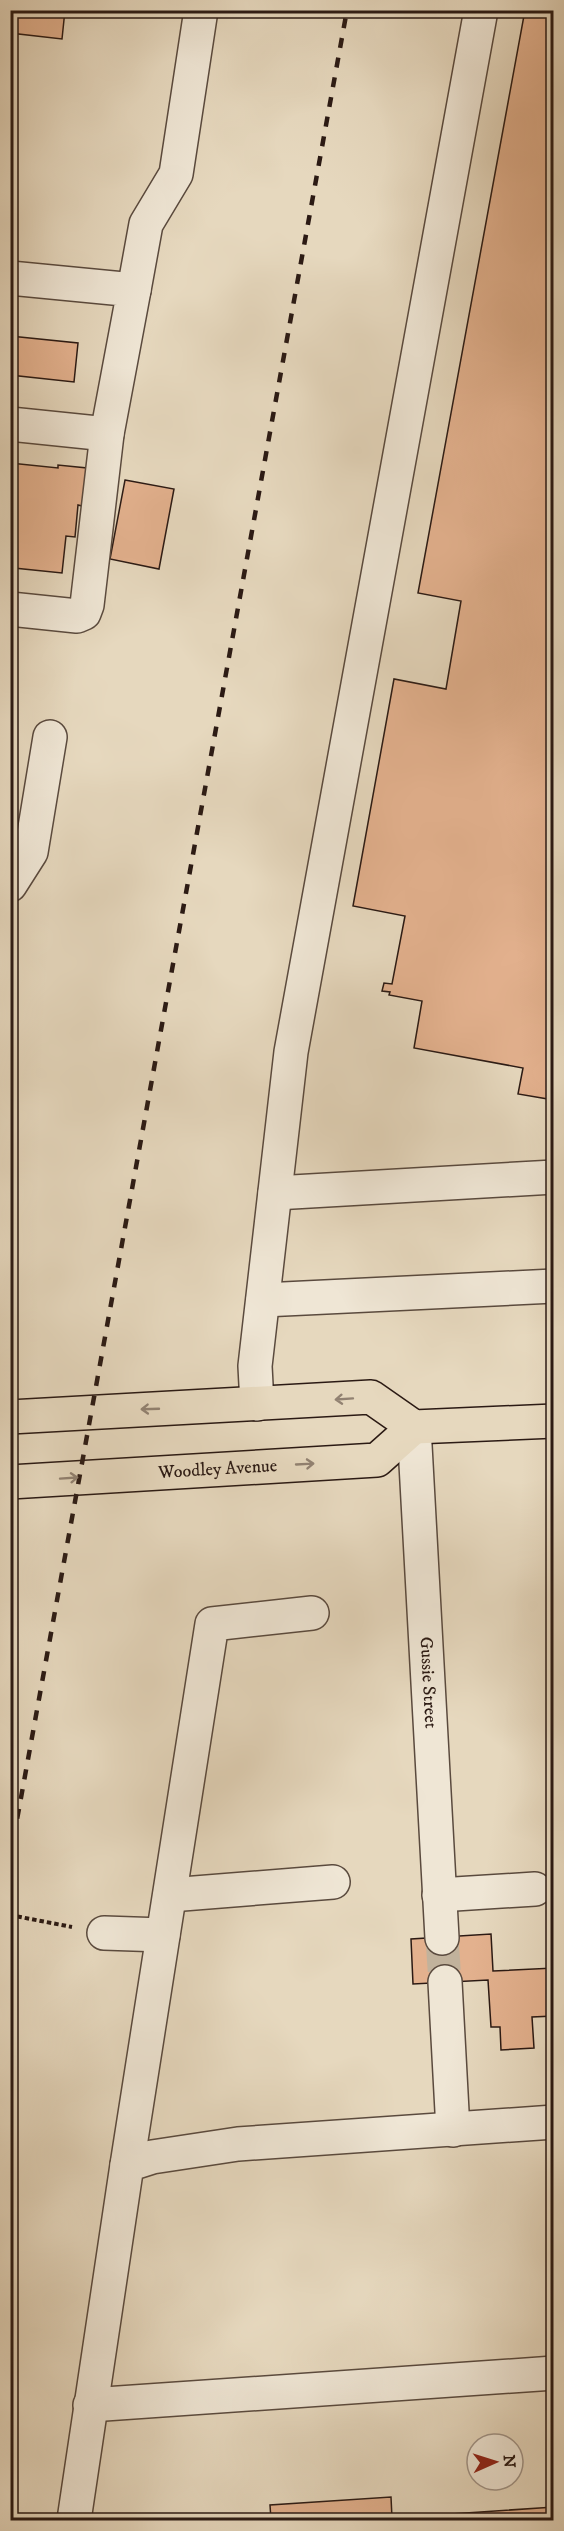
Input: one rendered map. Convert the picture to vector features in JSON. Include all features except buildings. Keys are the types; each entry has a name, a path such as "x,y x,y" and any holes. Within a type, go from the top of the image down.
{"main road":[{"path":"10,1417 371,1397 414,1427 554,1421"},
{"name":"Woodley Avenue","path":"10,1482 377,1460 414,1427"}],"lane":[{"path":"10,609 77,616 84,613 87,605 107,435 146,224 176,174 201,10"},
{"path":"257,1404 255,1366 291,1052 481,10"},
{"path":"10,278 134,290"},
{"path":"10,424 107,435"},
{"path":"10,885 31,852 50,737"},
{"path":"275,1193 554,1177"},
{"path":"263,1300 554,1286"},
{"name":"Gussie Street","path":"414,1427 442,1938"},
{"path":"74,2520 212,1624 312,1613"},
{"path":"170,1895 333,1882"},
{"path":"439,1895 536,1889"},
{"path":"104,1933 163,1935"},
{"path":"445,1982 453,2130"},
{"path":"127,2165 152,2157 238,2144 554,2122"},
{"path":"90,2405 554,2373"}],"path":[{"path":"10,1915 104,1933"}],"tunnel":[{"path":"442,1938 445,1982"}],"railway":[{"path":"10,1858 347,10"}]}
